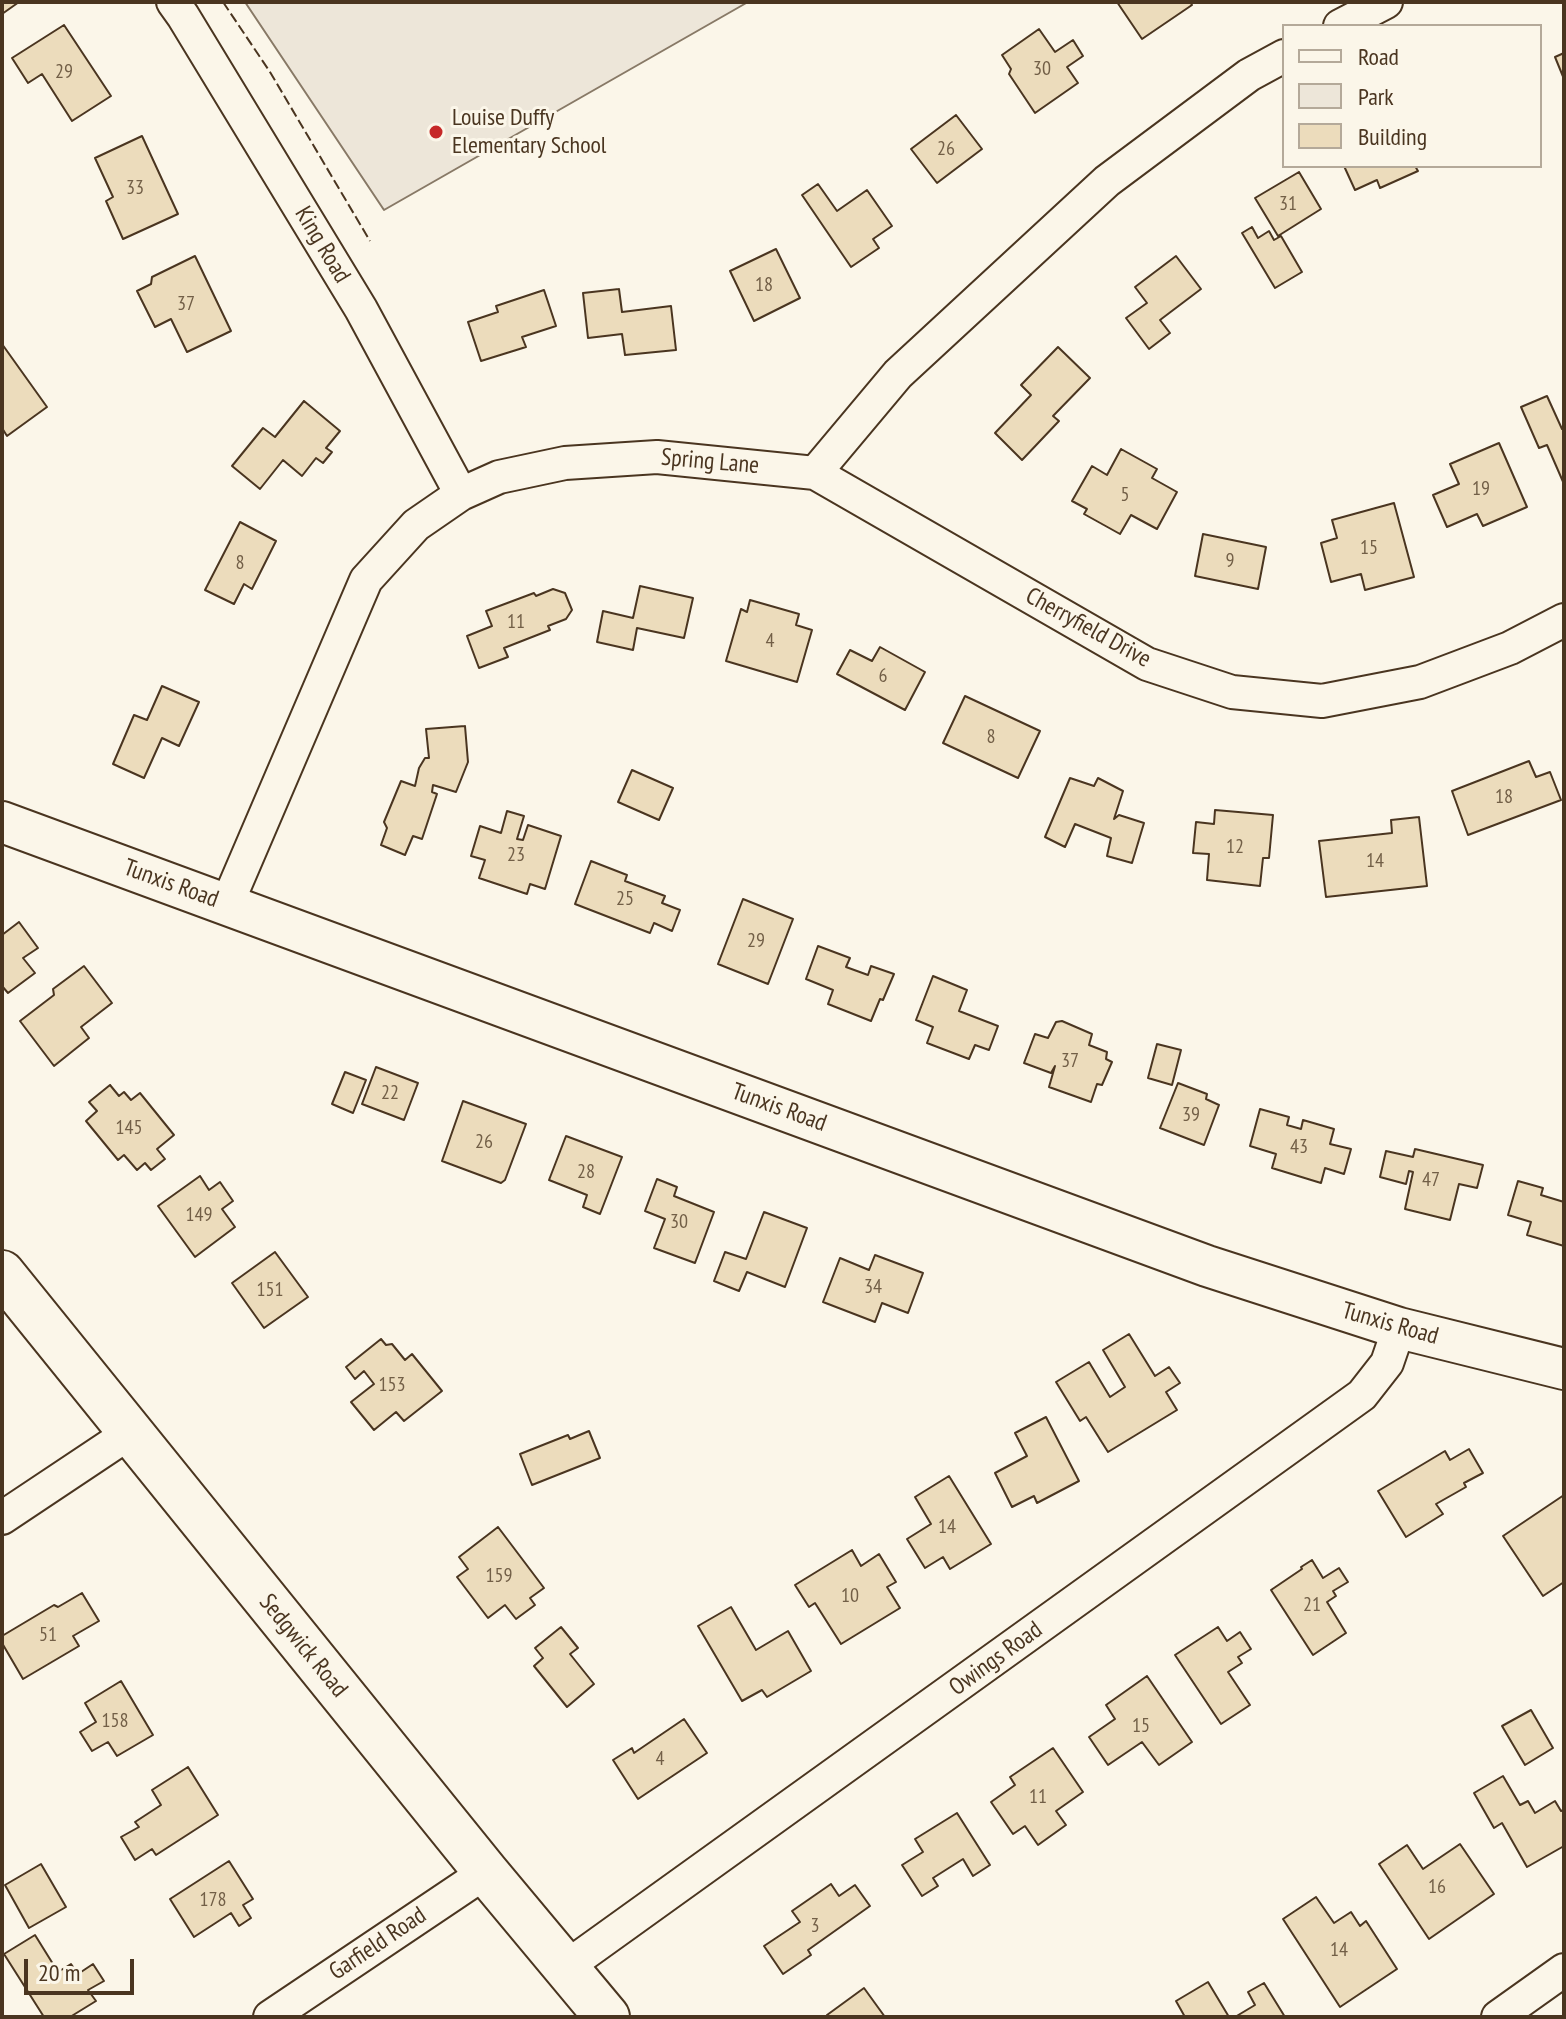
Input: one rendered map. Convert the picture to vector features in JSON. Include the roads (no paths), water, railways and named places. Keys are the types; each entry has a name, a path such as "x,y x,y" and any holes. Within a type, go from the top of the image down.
{"main road":[{"name":"Sedgwick Road","path":"2,1273 607,2017"}],"street":[{"name":"King Road","path":"173,2 361,309 461,494"},
{"path":"1344,24 1386,2"},
{"path":"815,473 898,374 1107,181 1249,75 1282,57"},
{"name":"Spring Lane","path":"227,904 366,580 416,525 461,494 499,477 565,463 657,457 815,473"},
{"name":"Cherryfield Drive","path":"815,473 1147,664 1232,692 1322,701 1420,682 1510,648 1564,620"},
{"name":"Tunxis Road","path":"2,822 1207,1266 1399,1328 1564,1369"},
{"name":"Owings Road","path":"566,1967 1362,1395 1387,1363 1399,1328"},
{"path":"2,1518 131,1432"},
{"name":"Garfield Road","path":"270,2017 486,1872"},
{"path":"1498,2017 1564,1970"}],"place":[{"name":"Louise Duffy Elementary School","path":"436,132"}]}
